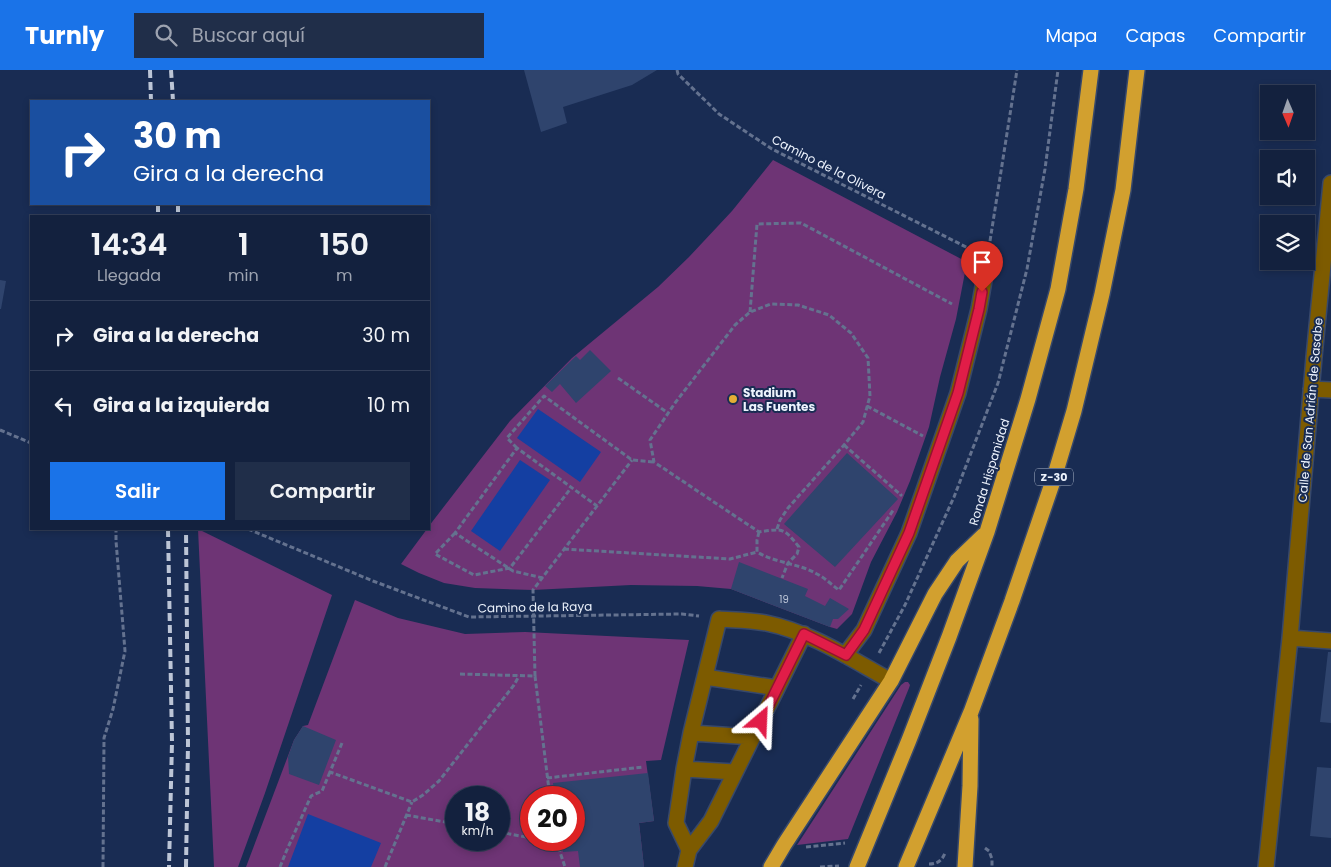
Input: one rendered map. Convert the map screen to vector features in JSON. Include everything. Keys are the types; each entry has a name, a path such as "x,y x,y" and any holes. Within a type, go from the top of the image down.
{"highway":[{"name":"Ronda Hispanidad","path":"857,867 938,665 986,532 1028,399 1058,289 1076,189 1090,70"},
{"name":"Z-30","path":"906,867 971,712 1012,601 1054,478 1074,411 1102,294 1123,190 1138,70"},
{"path":"771,867 891,681 935,594 957,561 986,532"},
{"path":"965,867 970,786 971,712"}],"street":[{"name":"Calle de San Adrián de Sasabe","path":"1271,867 1266,867 1290,638 1331,183"},
{"path":"846,655 864,630 912,523 958,393 979,309 988,258"},
{"path":"1311,389 1331,390"},
{"path":"689,850 676,823 691,733 719,619 765,623 804,634 891,681"},
{"path":"685,867 689,850 711,820 804,634"},
{"path":"1290,638 1325,640"},
{"path":"705,677 777,688"},
{"path":"691,733 753,737"},
{"path":"684,769 735,772"}],"path":[{"name":"Camino de la Olivera","path":"677,70 678,74 719,114 772,149 988,258"},
{"path":"988,258 1016,70"},
{"path":"750,312 757,224 801,224 952,304"},
{"path":"654,462 650,440 668,413 735,325 750,312 771,304 798,305 829,315 851,333 868,358 870,396 863,422 788,508 780,520 778,529"},
{"path":"618,378 668,413"},
{"path":"597,506 506,438 544,396 632,460 654,462 759,532 778,529 786,532 799,547 797,554 788,563 782,578"},
{"path":"867,406 923,436"},
{"path":"0,430 30,443"},
{"path":"564,549 730,560 757,552 766,557 816,573 839,590 894,510 901,494 844,445"},
{"path":"517,448 455,533 436,554 474,575 510,568 571,488"},
{"path":"548,786 534,676 533,590 632,460"},
{"path":"103,867 104,738 113,709 125,651 116,530"},
{"name":"Camino de la Raya","path":"250,530 373,581 469,617 682,614 719,619"},
{"path":"757,552 759,532"},
{"path":"455,533 513,571 543,578"},
{"path":"460,674 534,676"},
{"path":"385,867 412,802 423,796 439,781 520,675"},
{"path":"280,867 311,796 322,791 342,743"},
{"path":"547,778 642,767"},
{"path":"330,772 412,802"},
{"path":"406,816 445,822"},
{"path":"560,851 565,867"},
{"path":"820,867 842,866"}],"shaded area":[{"name":"Stadium Las Fuentes","path":"773,160 967,262 956,319 929,427 910,481 897,512 871,562 852,614 837,629 731,589 697,586 631,585 533,590 475,588 444,583 401,564 426,530 430,530 430,525 510,421 572,358 658,287 732,211"},
{"path":"198,530 332,595 238,867 214,867"},
{"path":"355,600 398,618 465,634 525,632 689,640 661,760 646,761 654,821 639,823 644,867 246,867 294,740 303,726 308,725"},
{"path":"908,682 910,685 909,688 848,839 797,845 901,685"}],"water":[{"path":"538,409 601,452 580,482 517,438"},
{"path":"520,460 550,480 500,551 471,531"},
{"path":"308,814 381,843 371,867 288,867"}],"building":[{"path":"524,70 657,70 632,85 563,107 567,123 541,132"},
{"path":"0,280 6,281 1,309 0,309"},
{"path":"590,350 611,371 576,403 560,384 552,392 545,386 576,356 580,360"},
{"path":"847,453 898,499 835,567 784,524"},
{"path":"739,562 808,589 805,596 825,606 830,598 849,609 838,619 833,619 830,627 731,589"},
{"path":"1328,652 1331,652 1331,723 1320,722"},
{"path":"303,726 336,740 319,785 289,774 288,757 294,740"},
{"path":"1317,767 1331,768 1331,838 1310,836"},
{"path":"648,773 654,821 639,823 644,867 580,867 578,851 585,851 585,786 553,786 553,783"}],"railway":[{"path":"150,70 151,100"},
{"path":"171,70 173,100"},
{"path":"158,205 158,215"},
{"path":"178,205 178,215"},
{"path":"168,530 172,742 169,867"},
{"path":"186,530 188,744 186,867"}],"place":[{"name":"Stadium Las Fuentes","path":"733,399"}],"route":[{"path":"761,721 804,634 846,655 864,630 909,533 958,393 982,292"}]}
